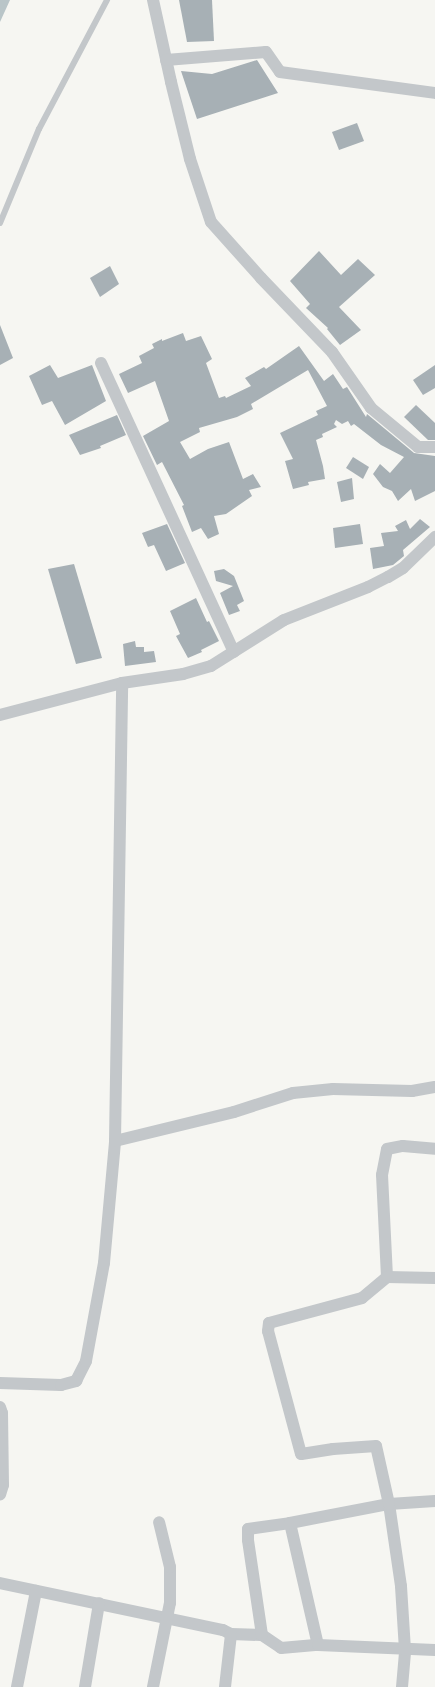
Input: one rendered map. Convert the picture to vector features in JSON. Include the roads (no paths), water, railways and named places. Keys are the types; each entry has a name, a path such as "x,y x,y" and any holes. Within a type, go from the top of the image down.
{"street":[{"path":"153,0 190,159 211,222 261,278 332,352 371,408 418,447 435,447"},
{"path":"166,60 266,52 280,72 435,93"},
{"path":"101,363 234,652"},
{"path":"0,715 122,683 197,671 211,666 284,620 368,587 388,577 403,568 435,537"},
{"path":"0,1383 61,1385 76,1381 86,1361 104,1263 115,1141 122,683"},
{"path":"115,1141 234,1112 293,1093 333,1089 412,1091 435,1087"},
{"path":"387,1277 382,1175 387,1149 403,1146 435,1149"},
{"path":"402,1687 405,1650 401,1586 389,1504 376,1446 333,1449 301,1454 268,1331 269,1323 362,1298 387,1277 435,1278"},
{"path":"0,1407 2,1413 3,1485 0,1495"},
{"path":"262,1635 248,1540 248,1529 290,1523 389,1504 435,1501"},
{"path":"153,1687 170,1603 170,1567 159,1522"},
{"path":"290,1523 318,1645"},
{"path":"0,1583 223,1630 231,1634 262,1635 281,1648 318,1645 405,1650 435,1650"},
{"path":"17,1687 36,1591"},
{"path":"85,1687 99,1603"},
{"path":"225,1687 231,1634"}],"lane":[{"path":"0,224 38,129 107,0"}]}
